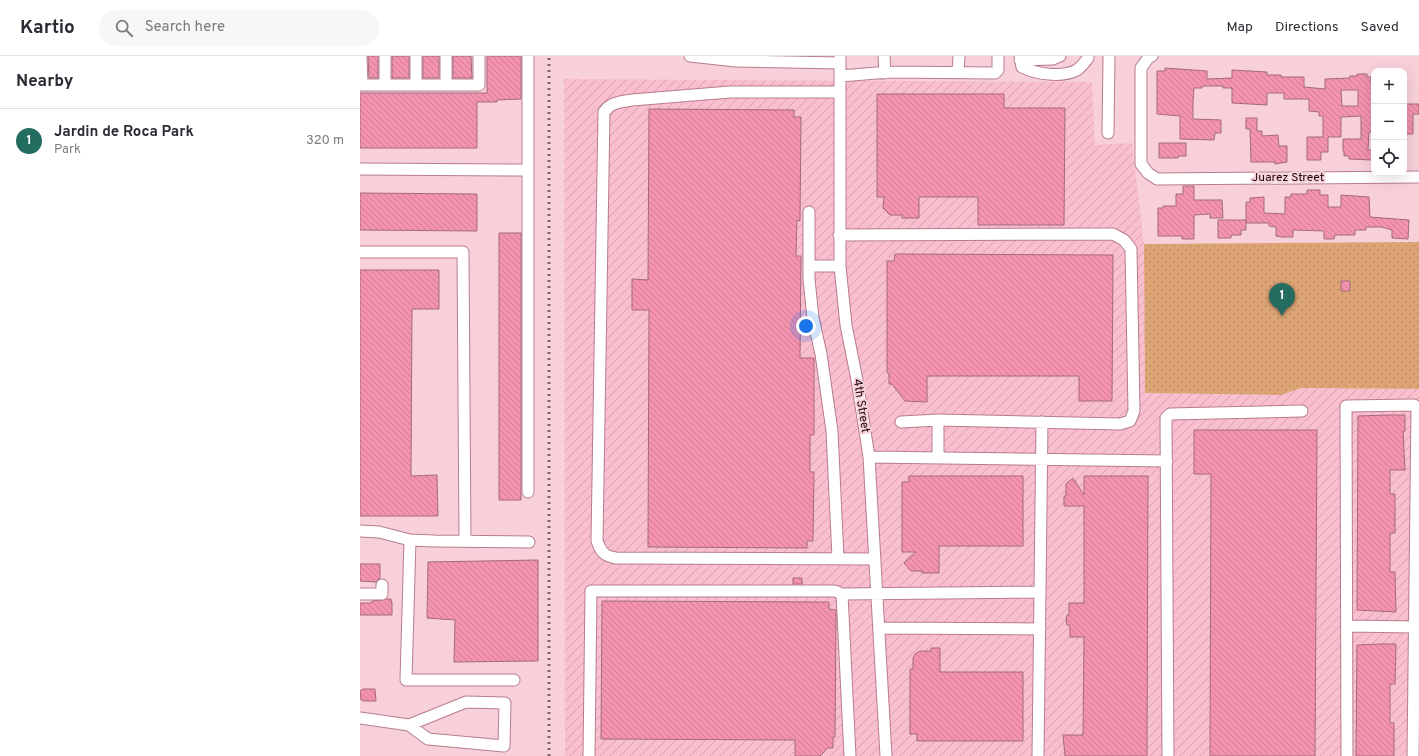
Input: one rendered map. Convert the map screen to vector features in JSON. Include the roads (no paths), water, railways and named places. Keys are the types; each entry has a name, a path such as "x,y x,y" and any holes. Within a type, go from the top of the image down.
{"street":[{"path":"361,56 361,86 480,85 480,56"},
{"path":"385,56 385,85"},
{"path":"416,56 416,85"},
{"path":"446,56 446,85"},
{"path":"528,56 528,492"},
{"path":"690,56 736,61 774,59 840,60"},
{"path":"884,56 885,73"},
{"path":"958,72 959,56"},
{"path":"840,76 885,73 995,73 998,70 998,56"},
{"path":"1060,56 1053,59 1020,58 1022,67 1034,72 1063,73 1077,69 1088,58 1088,56"},
{"path":"1108,134 1109,56"},
{"name":"Juarez Street","path":"1152,56 1149,57 1141,68 1141,164 1148,174 1157,179 1419,177"},
{"name":"4th Street","path":"840,60 840,266 846,325 869,457 886,756"},
{"path":"840,92 730,92 647,99 617,102 608,106 604,112 597,541 601,551 606,557 616,558 875,559"},
{"path":"360,169 528,170"},
{"path":"809,212 809,266 813,318 821,354 832,431 838,558"},
{"path":"839,235 1113,234 1124,240 1131,249 1134,411 1130,421 1120,424 938,420 901,422"},
{"path":"360,252 463,252 465,541"},
{"path":"809,266 840,266"},
{"path":"1347,756 1346,406 1416,406 1418,466 1413,756"},
{"path":"1168,756 1166,418 1170,414 1302,411"},
{"path":"938,420 938,458"},
{"path":"1038,756 1042,422"},
{"path":"869,457 1167,461"},
{"path":"360,532 379,532 410,540 530,542"},
{"path":"410,540 406,680 514,680"},
{"path":"360,594 382,594 382,585"},
{"path":"589,756 591,591 835,591 842,594 1040,592"},
{"path":"842,594 850,756"},
{"path":"1347,626 1415,627"},
{"path":"879,628 1040,629"},
{"path":"360,718 409,725 428,739 504,746 505,702 466,702 409,725"}],"railway":[{"path":"549,56 549,756"}],"place":[{"name":"Jardin de Roca Park","path":"1282,316"}]}
